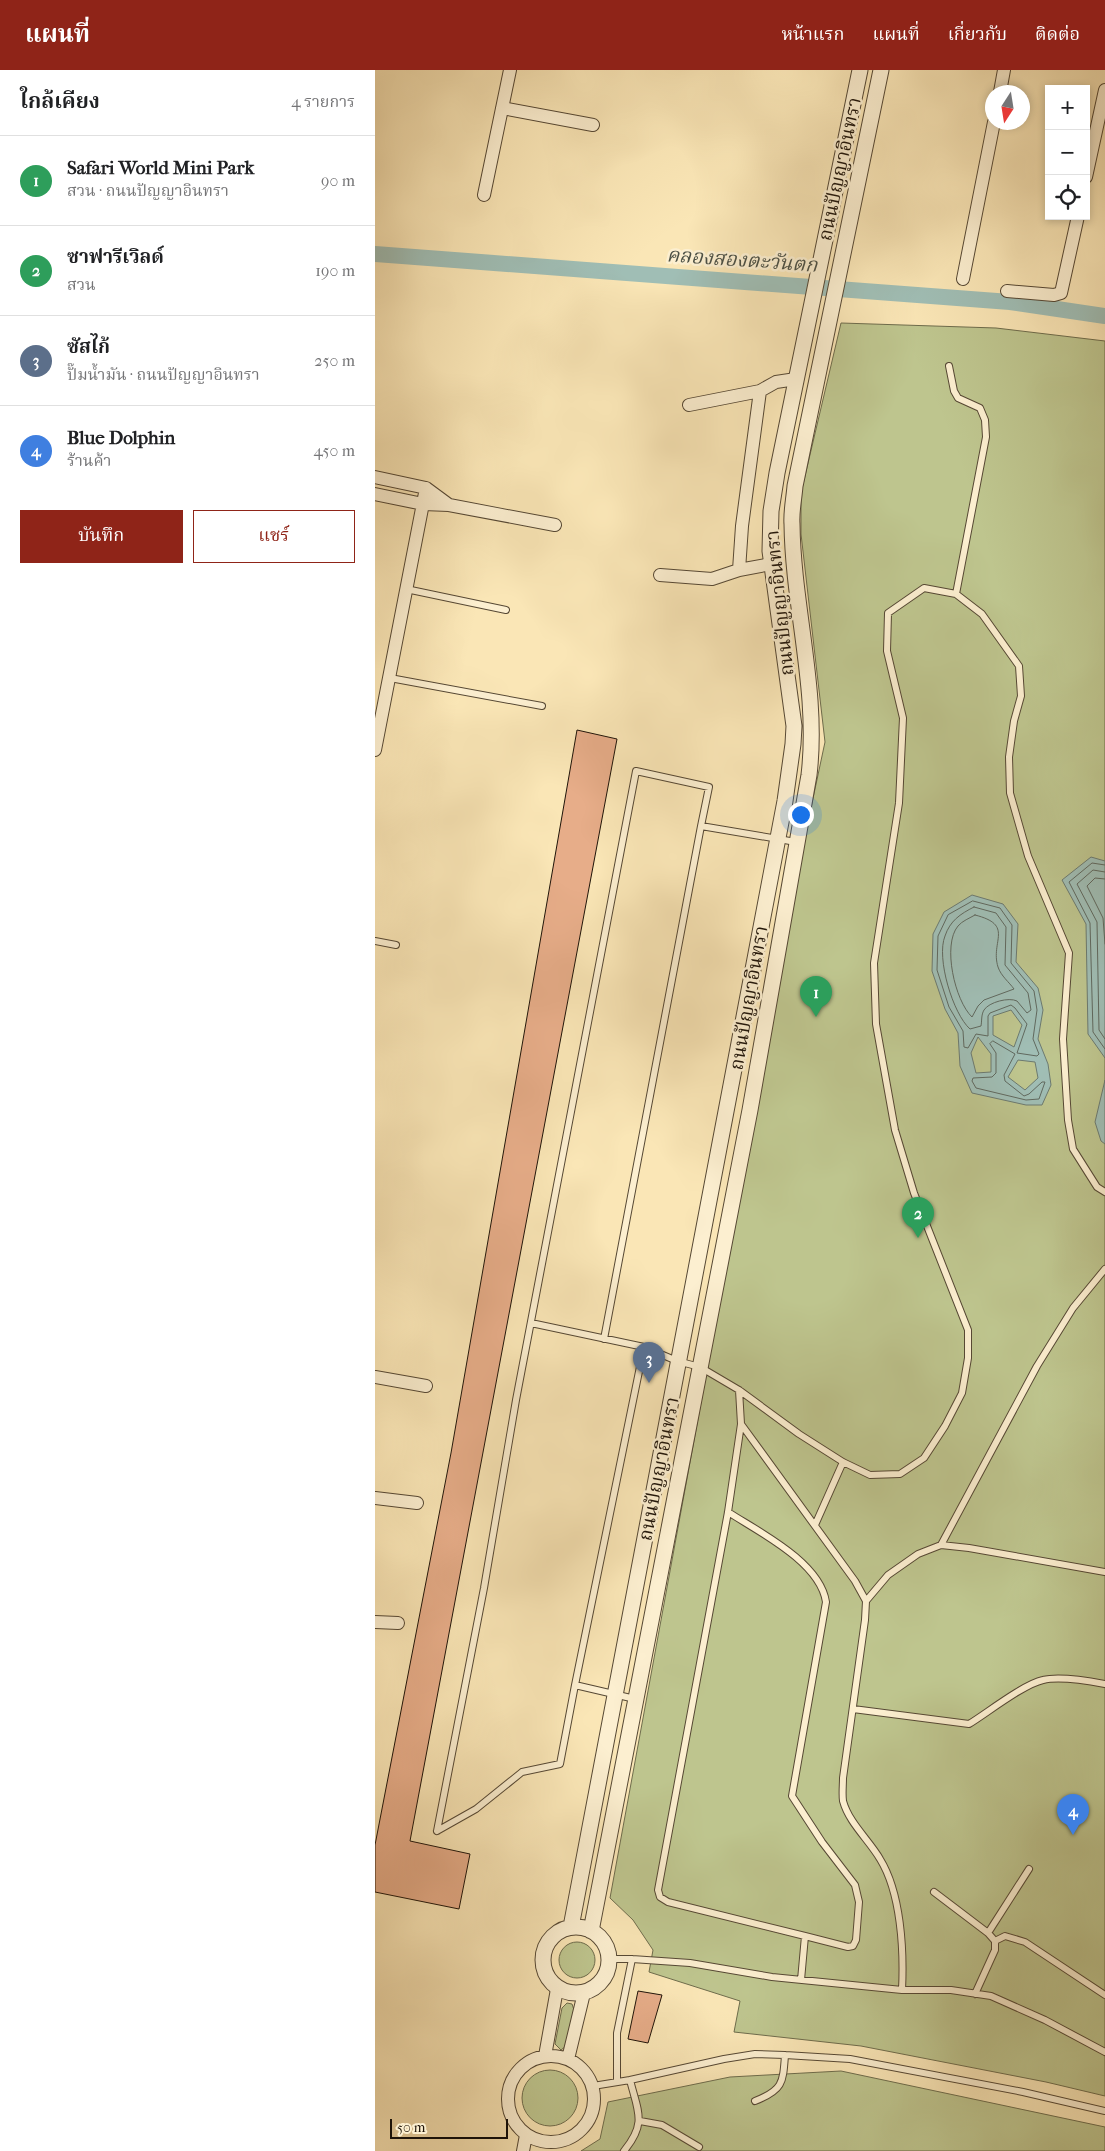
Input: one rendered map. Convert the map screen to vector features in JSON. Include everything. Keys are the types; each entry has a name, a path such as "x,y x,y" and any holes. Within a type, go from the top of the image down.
{"street":[{"path":"484,195 510,70"},
{"name":"ถนนปัญญาอินทรา","path":"571,1927 677,1361 779,840 794,726 771,564 771,511 813,294 860,70"},
{"name":"ถนนปัญญาอินทรา","path":"591,1930 750,1110 798,842 813,743 810,693 794,558 792,522 795,486 881,70"},
{"path":"1001,85 1004,70"},
{"path":"1087,175 1101,132 1105,90"},
{"path":"502,108 593,125"},
{"path":"963,279 992,130"},
{"path":"1007,291 1054,295 1061,293 1077,220"},
{"path":"813,294 834,298"},
{"path":"689,405 759,391 776,382 796,379"},
{"path":"739,570 742,526 759,391"},
{"path":"375,478 427,488 449,505"},
{"path":"375,750 427,488"},
{"path":"375,494 423,504 449,505 555,525"},
{"path":"660,575 712,579 739,570 771,564"},
{"path":"375,1377 426,1386"},
{"path":"375,1498 417,1503"},
{"path":"375,1622 398,1623"},
{"path":"571,1927 591,1930 602,1940 609,1952 609,1967 604,1979 595,1988 584,1993 570,1993 557,1989 547,1979 542,1967 542,1953 548,1941 558,1932 571,1927"},
{"path":"545,2056 557,1989"},
{"path":"568,2059 584,1993"},
{"path":"545,2056 568,2059 583,2070 593,2086 595,2105 588,2122 575,2136 557,2147 526,2135 514,2123 507,2106 508,2089 515,2073 528,2061 545,2056"},
{"path":"523,2151 526,2135"}],"lane":[{"path":"949,366 954,390 958,398 980,408 985,420 986,436 956,594"},
{"path":"531,1323 644,1347 677,1361 700,1367 739,1390 799,1434 843,1462 869,1475 900,1474 924,1458 945,1426 962,1393 968,1358 968,1330 914,1193 895,1130 876,1024 874,964 899,803 903,718 887,651 888,613 924,588 956,594 982,614 1019,666 1021,696 1014,721 1009,757 1011,793 1028,856 1069,953 1063,1039 1068,1120 1073,1149 1097,1187 1105,1192"},
{"path":"406,589 506,610"},
{"path":"390,678 542,706"},
{"path":"604,1339 709,787 636,771 437,1831 476,1809 523,1772 560,1764 644,1347"},
{"path":"701,826 798,842"},
{"path":"375,941 396,945"},
{"path":"941,1545 1037,1366 1073,1308 1105,1269"},
{"path":"728,1512 797,1555 821,1586 825,1595 827,1602 792,1796 822,1842 855,1885 859,1902 857,1940 853,1946 848,1947 668,1902 660,1897 658,1890 728,1512 741,1424 739,1390"},
{"path":"741,1424 855,1580 866,1601 843,1778 843,1801 858,1829 881,1859 891,1882 904,1962 902,1990"},
{"path":"815,1525 843,1462"},
{"path":"866,1601 888,1575 918,1554 941,1545 969,1548 1105,1572"},
{"path":"853,1709 969,1724 1017,1693 1043,1680 1084,1680 1105,1684"},
{"path":"575,1685 635,1699"},
{"path":"988,1933 1029,1869"},
{"path":"935,1892 988,1933 995,1941 995,1950 975,1994"},
{"path":"801,1980 805,1936"},
{"path":"995,1941 1005,1936 1025,1942 1105,1995"},
{"path":"617,2081 617,2033 632,1959"},
{"path":"609,1960 632,1959 690,1963 771,1977 902,1990 951,1990 991,1996 1045,2020 1105,2052"},
{"path":"593,2086 630,2080 724,2059 755,2054 785,2055 850,2059 1014,2090 1105,2110"},
{"path":"755,2101 771,2095 779,2088 783,2078 785,2055"},
{"path":"624,2151 637,2132 640,2121 630,2080"},
{"path":"640,2121 662,2124 699,2147"}],"green space":[{"path":"841,323 996,328 1105,341 1105,2096 1046,2082 861,2046 734,2032 740,2001 649,1972 653,1950 633,1920 610,1898 805,836 825,742 801,534 801,493"},
{"path":"577,1942 590,1947 595,1960 590,1973 577,1978 564,1973 559,1960 564,1947"},
{"path":"567,2003 572,2004 574,2010 566,2046 561,2050 555,2044 562,2008"},
{"path":"550,2070 565,2075 573,2083 578,2098 573,2113 565,2121 550,2126 535,2121 527,2113 522,2098 527,2083 535,2075"},
{"path":"841,2071 1105,2127 1105,2151 581,2151 600,2139 608,2102 730,2077"}],"water":[{"path":"1091,857 1105,861 1105,1058 1088,1034 1086,924 1062,880"},
{"path":"972,895 1003,904 1018,924 1016,962 1038,988 1043,1010 1038,1039 1048,1064 1051,1085 1042,1105 1026,1105 972,1093 960,1066 958,1033 945,1009 932,971 933,934 944,912","holes":["1011,1010 1022,1025 1014,1047 993,1035 993,1016","978,1037 991,1054 991,1072 976,1073 971,1053","1018,1060 1035,1062 1038,1078 1025,1090 1008,1077"]},
{"path":"1105,1080 1105,1144 1101,1141 1095,1122"}],"building":[{"path":"577,730 617,739 410,1841 470,1854 459,1909 375,1892 375,1845 451,1453"},
{"path":"638,1991 662,1995 648,2043 628,2039"}],"waterway":[{"name":"คลองสองตะวันตก","path":"375,254 1010,302 1105,316"}],"place":[{"name":"Safari World Mini Park","path":"816,1017"},
{"name":"ซาฟารีเวิลด์","path":"918,1238"},
{"name":"ซัสไก้","path":"649,1383"},
{"name":"Blue Dolphin","path":"1073,1835"}]}
